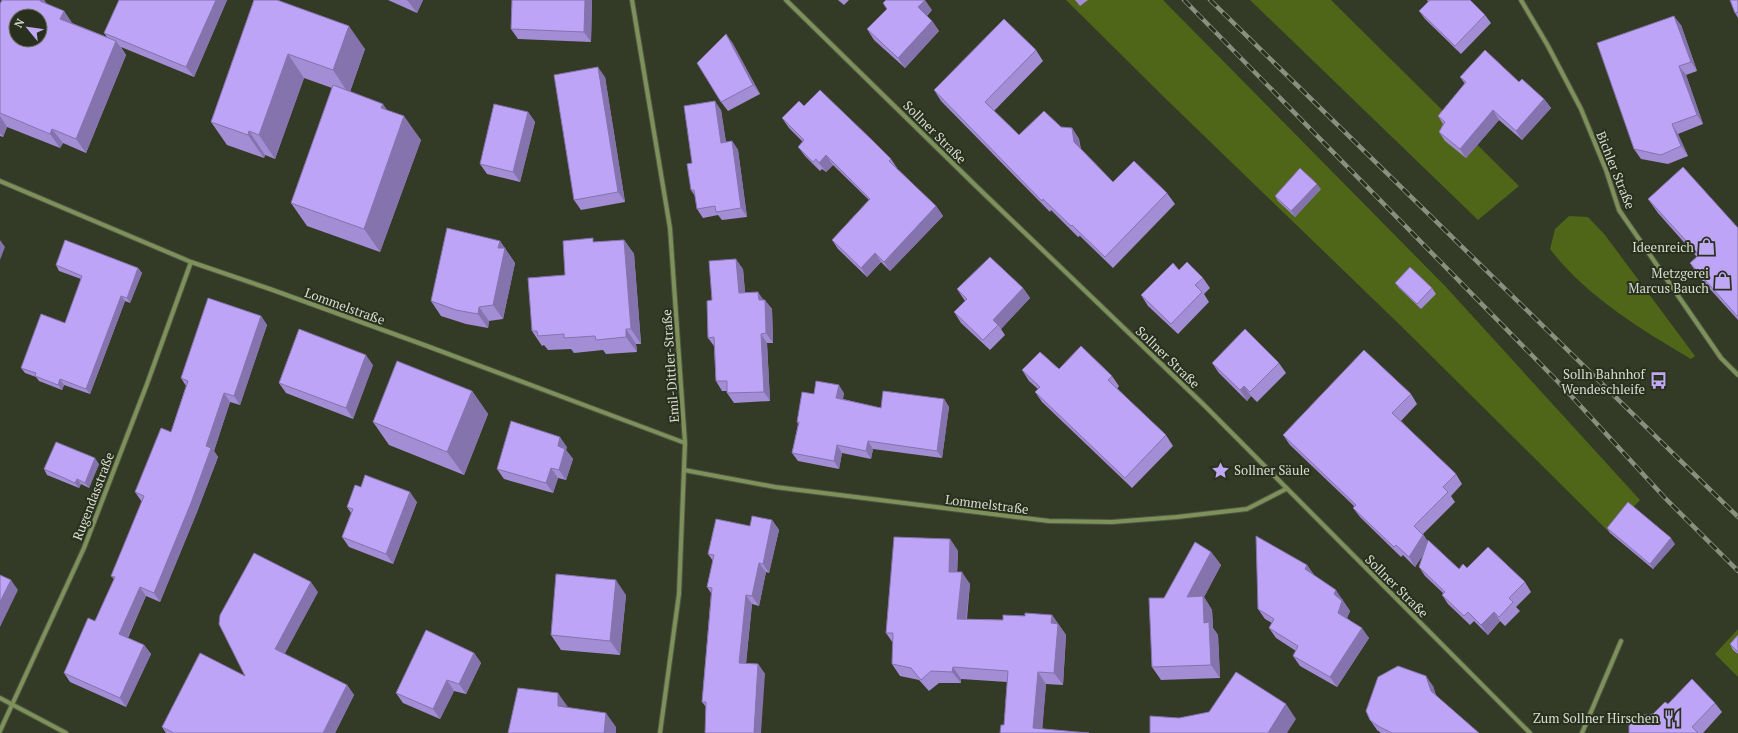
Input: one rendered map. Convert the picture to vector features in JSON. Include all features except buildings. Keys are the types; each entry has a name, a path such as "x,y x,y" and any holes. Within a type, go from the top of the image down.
{"street":[{"name":"Emil-Dittler-Straße","path":"632,0 670,228 685,444 679,594 660,733"},
{"name":"Sollner Straße","path":"786,0 975,186 1204,405 1530,733"},
{"name":"Bichler Straße","path":"1521,0 1548,46 1581,109 1606,170 1619,210 1721,358 1738,375"},
{"name":"Lommelstraße","path":"0,181 191,262 428,346 685,444"},
{"name":"Rugendasstraße","path":"0,731 84,548 147,384 191,262"},
{"name":"Lommelstraße","path":"684,470 775,487 1049,521 1112,522 1177,517 1247,509 1286,489"},
{"path":"1582,733 1621,641"},
{"path":"0,698 66,733"}],"green space":[{"path":"1066,0 1163,0 1446,287 1640,500 1610,533 1400,325 1168,101"},
{"path":"1250,0 1331,0 1519,186 1478,220"},
{"path":"1569,216 1588,217 1605,235 1695,356 1691,359 1633,323 1597,297 1564,266 1550,249 1555,229"},
{"path":"1738,629 1738,677 1715,654"}],"railway":[{"path":"1184,0 1564,388 1665,498 1738,571"},
{"path":"1210,0 1738,517"}],"place":[{"name":"Ideenreich","path":"1707,247"},
{"name":"Metzgerei Marcus Bauch","path":"1722,280"},
{"name":"Solln Bahnhof Wendeschleife","path":"1658,381"},
{"name":"Sollner Säule","path":"1221,470"},
{"name":"Zum Sollner Hirschen","path":"1672,718"}]}
